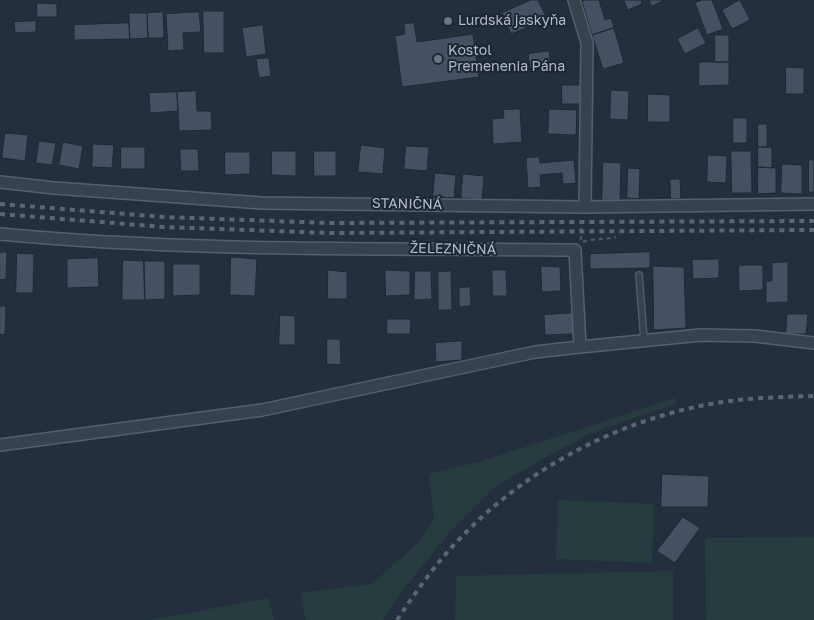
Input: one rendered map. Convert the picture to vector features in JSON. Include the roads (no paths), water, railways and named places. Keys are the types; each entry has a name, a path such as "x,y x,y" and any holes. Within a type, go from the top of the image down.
{"street":[{"path":"574,0 587,43 585,207"},
{"name":"STANIČNÁ","path":"0,182 54,188 262,203 585,207 814,204"},
{"name":"ŽELEZNIČNÁ","path":"0,234 230,246 578,246 580,347"},
{"path":"0,445 262,410 535,352 701,335 755,336 814,343"}],"lane":[{"path":"639,275 644,340"}],"railway":[{"path":"0,204 164,217 329,223 814,221"},
{"path":"0,214 164,227 330,233 814,230"},
{"path":"397,620 444,556 470,528 529,479 562,459 596,441 631,426 668,414 732,401 814,396"}],"place":[{"name":"Lurdská jaskyňa","path":"448,21"},
{"name":"Kostol Premenenia Pána","path":"438,59"}]}
